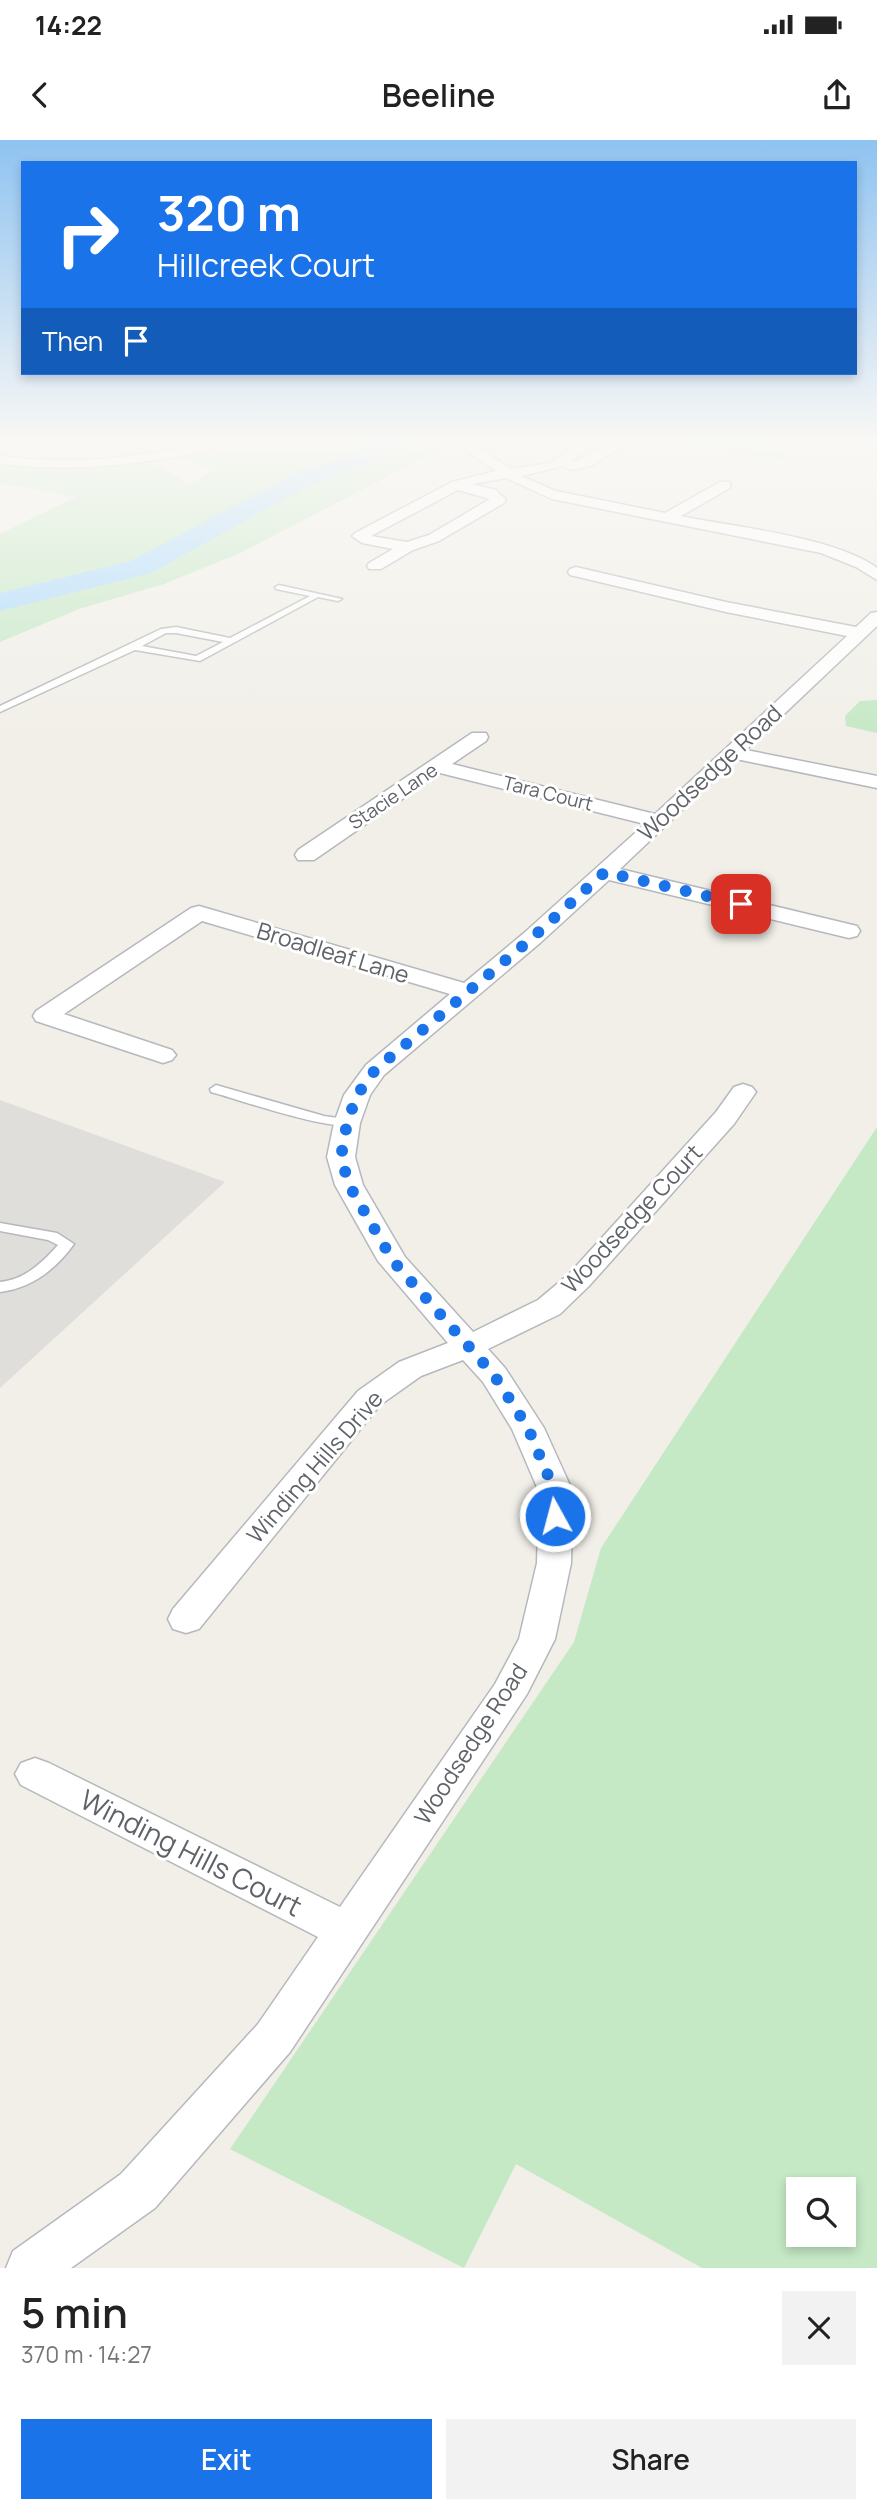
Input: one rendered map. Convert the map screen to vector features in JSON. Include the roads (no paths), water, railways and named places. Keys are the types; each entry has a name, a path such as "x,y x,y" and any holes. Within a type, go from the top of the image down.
{"street":[{"path":"386,543 408,547"},
{"path":"375,566 419,543"},
{"path":"797,543 825,549 862,564 877,575"},
{"path":"576,572 726,607 869,625"},
{"name":"Woodsedge Road","path":"30,2268 138,2190 274,2038 508,1694 537,1639 554,1563 555,1492 528,1428 494,1375 393,1261 349,1185 341,1157 347,1123 357,1095 375,1070 605,872 869,625"},
{"name":"Stacie Lane","path":"306,855 479,737"},
{"path":"733,753 877,782"},
{"name":"Tara Court","path":"437,766 659,821"},
{"path":"605,872 849,931"},
{"name":"Broadleaf Lane","path":"163,1055 45,1016 199,913 468,992"},
{"name":"Woodsedge Court","path":"469,1346 549,1307 579,1280 725,1118 743,1092"},
{"name":"Winding Hills Drive","path":"186,1619 369,1398 410,1369 469,1346"},
{"name":"Winding Hills Court","path":"35,1774 347,1931"}],"lane":[{"path":"279,587 338,600"},
{"path":"134,647 197,659 317,595"},
{"path":"0,709 164,631 176,630 231,640"},
{"path":"216,1089 323,1120 347,1123"},
{"path":"0,1227 52,1236 67,1244 51,1263 30,1277 8,1287 0,1287"}],"waterway":[{"path":"0,602 141,567 186,543"}]}
